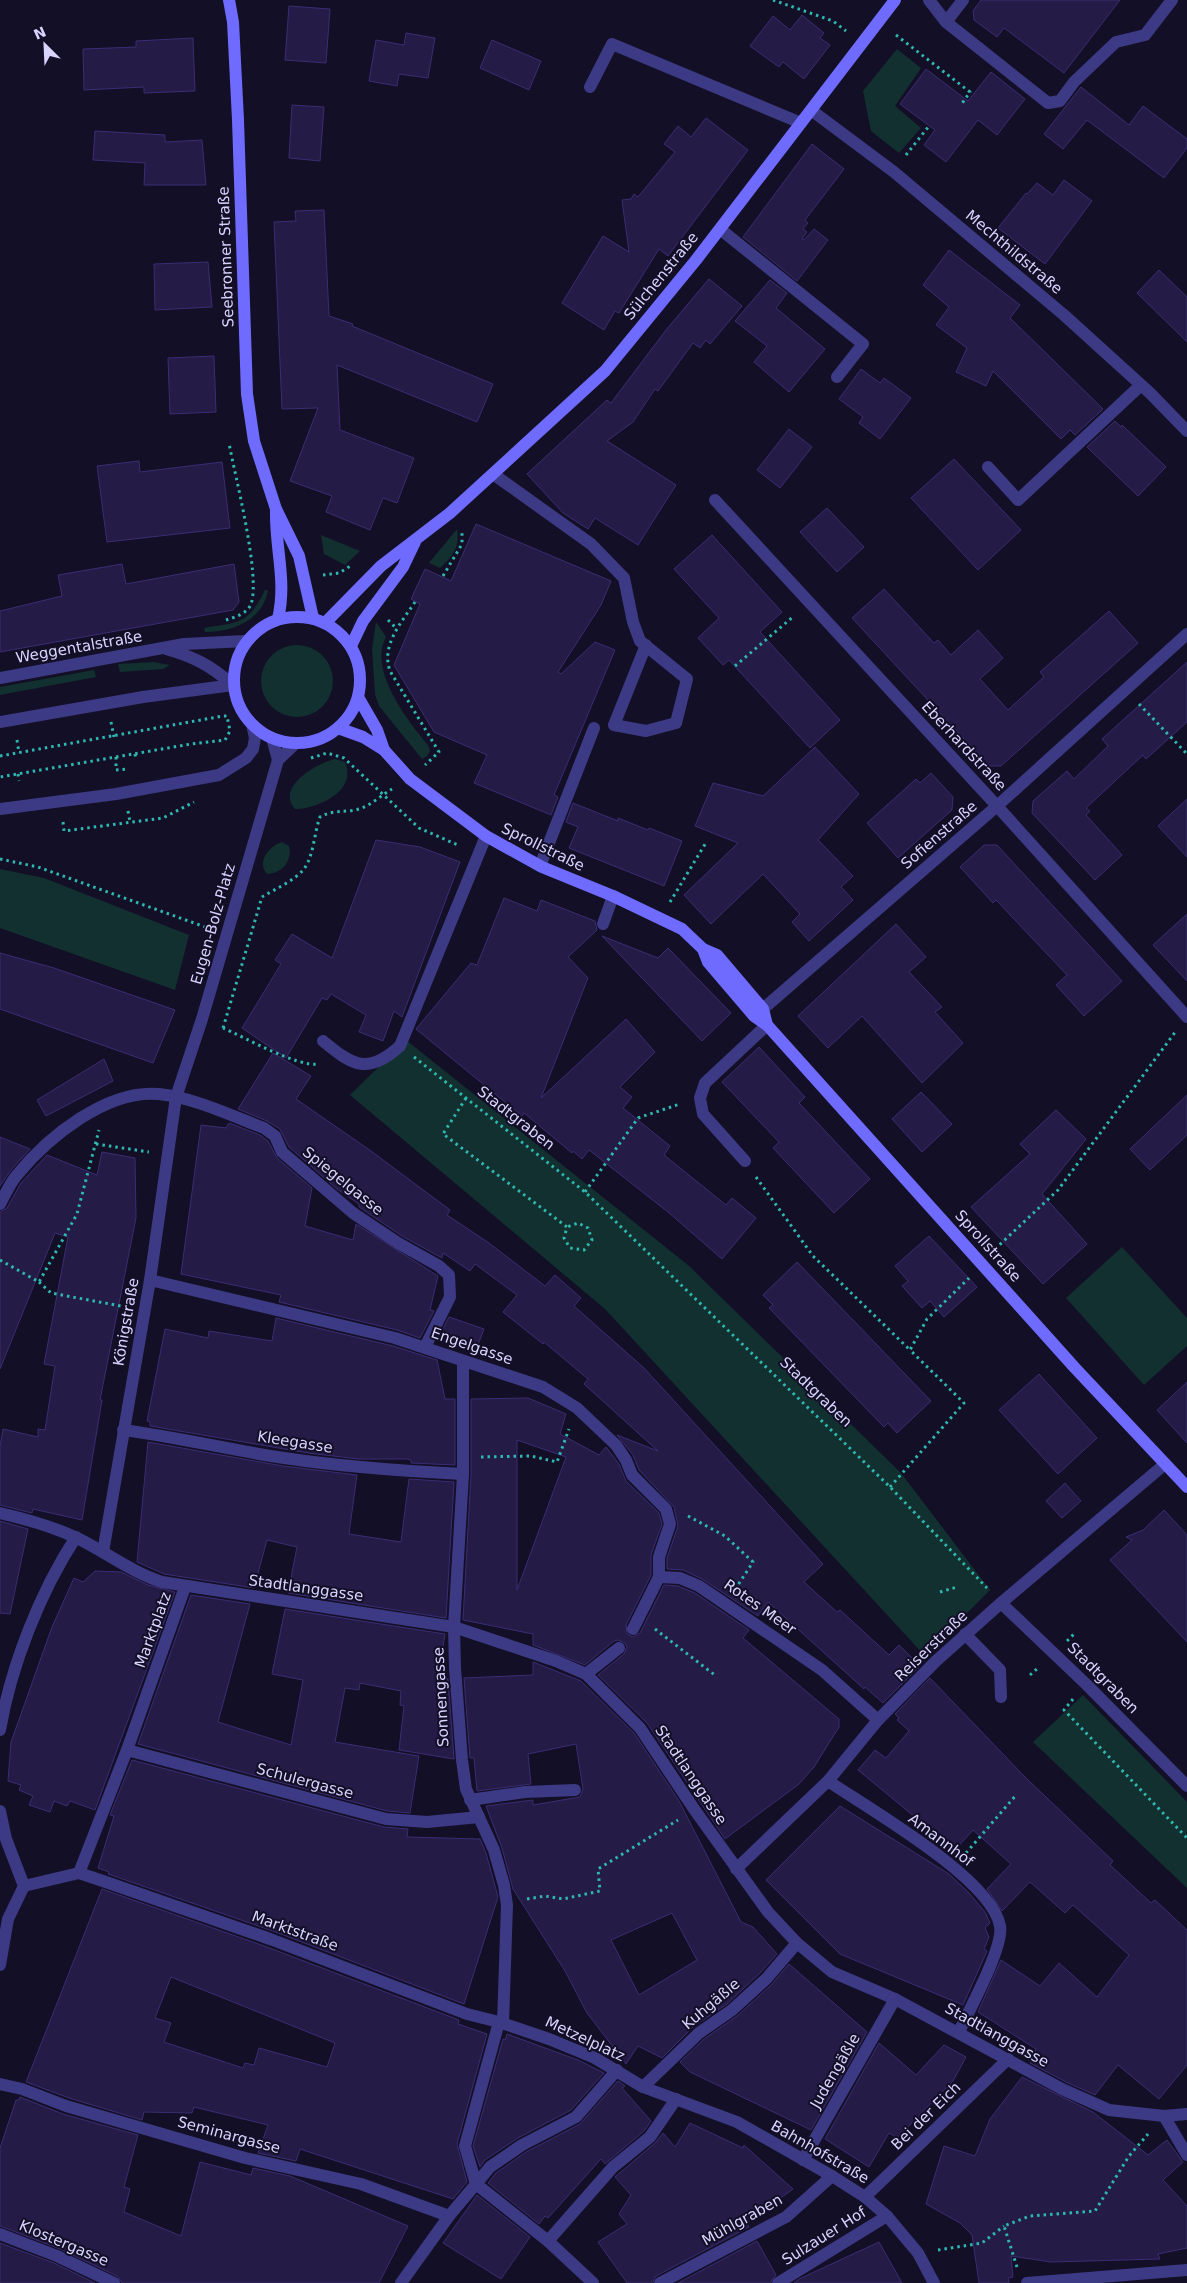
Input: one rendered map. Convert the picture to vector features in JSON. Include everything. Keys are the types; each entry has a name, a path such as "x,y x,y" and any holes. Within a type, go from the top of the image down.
{"main road":[{"name":"Seebronner Straße","path":"229,0 233,22 236,80 247,394 254,441 276,510 299,556 319,620"},
{"name":"Sülchenstraße","path":"319,620 381,566 417,540 493,474 605,371 720,229 895,0"},
{"name":"Seebronner Straße","path":"276,510 275,529 283,581 278,619"},
{"name":"Sülchenstraße","path":"351,646 363,621 403,567 417,540"},
{"path":"296,616 319,620 340,632 351,646 358,662 360,680 358,697 350,714 338,728 311,742 296,743 272,738 252,724 238,704 233,685 236,662 246,641 266,624 278,619 296,616"},
{"name":"Sprollstraße","path":"358,697 377,730 384,750"},
{"name":"Sprollstraße","path":"338,728 362,737 384,750 410,779 486,836 540,866 661,918 682,929 703,949 717,955 767,1025 982,1262 1075,1368 1187,1487"}],"street":[{"path":"929,0 946,22 1048,103 1060,101 1074,82 1116,42 1145,35 1172,0"},
{"path":"946,22 963,0"},
{"path":"590,87 612,44 801,123"},
{"name":"Mechthildstraße","path":"811,110 894,172 1064,315 1141,385 1187,431"},
{"path":"720,229 863,344 838,377"},
{"path":"988,467 1018,500 1141,385"},
{"path":"493,474 591,544 624,578 633,622 640,641 646,645 687,679 676,723 646,731 614,725 646,645"},
{"name":"Eberhardstraße","path":"715,500 997,806 1187,1017"},
{"name":"Sofienstraße","path":"758,1012 997,806 1187,634"},
{"name":"Weggentalstraße","path":"0,678 184,644 246,641"},
{"name":"Weggentalstraße","path":"164,648 188,655 211,666 233,685"},
{"path":"0,722 143,697 233,685"},
{"path":"0,809 116,794 219,775 246,758 252,749 255,738 252,724"},
{"path":"540,866 594,728"},
{"path":"272,738 278,760 296,743"},
{"name":"Eugen-Bolz-Platz","path":"176,1097 227,934 278,760"},
{"path":"323,1041 352,1063 366,1064 377,1062 400,1046 486,836"},
{"path":"603,924 613,896"},
{"path":"745,1162 703,1114 700,1098 705,1083 767,1025"},
{"path":"0,1204 16,1176 37,1153 88,1113 106,1104 140,1094 176,1097"},
{"name":"Königstraße","path":"103,1552 122,1430 150,1280 176,1097"},
{"name":"Spiegelgasse","path":"176,1097 264,1128 275,1136 282,1152 353,1213 398,1243 439,1266 449,1275 450,1297 425,1347"},
{"name":"Engelgasse","path":"150,1280 278,1309 425,1347 543,1387 577,1408 616,1445 626,1460 632,1475 666,1509"},
{"name":"Sonnengasse","path":"463,1361 463,1474 454,1627 462,1760 470,1800 494,1850 504,1885 507,1905 501,2022 464,2146 476,2184"},
{"name":"Kleegasse","path":"122,1430 184,1438 282,1458 375,1470 463,1474"},
{"name":"Reiserstraße","path":"736,1869 828,1781 878,1720 966,1634 1165,1464"},
{"path":"636,1623 659,1577 659,1557 670,1524 666,1509"},
{"name":"Marktplatz","path":"0,1513 30,1520 76,1537 145,1576 186,1587 88,1852 78,1874"},
{"path":"0,1730 21,1656 36,1613 62,1559 76,1537"},
{"name":"Rotes Meer","path":"659,1577 680,1578 699,1586 727,1604 822,1670 878,1720"},
{"name":"Stadtlanggasse","path":"186,1587 454,1627 556,1661 586,1674 640,1728 694,1809 768,1912 797,1943 832,1972 895,1999 960,2032 1062,2089 1109,2110 1164,2116 1187,2114"},
{"name":"Stadtgraben","path":"1001,1603 1087,1684 1187,1786"},
{"path":"966,1634 1000,1670 1001,1697"},
{"path":"586,1674 619,1648"},
{"name":"Schulergasse","path":"126,1750 386,1819 427,1822 479,1817"},
{"name":"Amannhof","path":"828,1781 954,1867 989,1902 1000,1926 997,1948 960,2032"},
{"path":"470,1800 525,1792 575,1790"},
{"path":"0,1811 6,1839 24,1886 8,1919 0,1965"},
{"path":"24,1886 78,1874"},
{"name":"Marktstraße","path":"78,1874 270,1939 467,2014 501,2022"},
{"name":"Kuhgäßle","path":"643,2087 700,2033 732,2010 759,1985 797,1943"},
{"name":"Judengäßle","path":"803,2160 895,1999"},
{"name":"Metzelplatz","path":"501,2022 595,2058 656,2093"},
{"name":"Bei der Eich","path":"865,2197 1008,2059"},
{"path":"401,2283 449,2216 490,2167 522,2145 576,2117 616,2070"},
{"name":"Seminargasse","path":"0,2084 22,2089 66,2106 245,2158 361,2184 449,2216"},
{"name":"Bahnhofstraße","path":"656,2093 737,2122 865,2197 887,2216 918,2253 934,2283"},
{"path":"548,2241 613,2167 650,2137 676,2099"},
{"path":"1164,2116 1187,2155"},
{"name":"Mühlgraben","path":"660,2283 786,2217 832,2176"},
{"path":"476,2184 548,2241 593,2283"},
{"name":"Sulzauer Hof","path":"778,2283 887,2216"},
{"name":"Klostergasse","path":"0,2234 57,2256 114,2283"},
{"path":"1027,2283 1187,2270"}],"path":[{"path":"773,0 833,21 862,43"},
{"path":"896,35 970,92 961,104"},
{"path":"894,172 929,126"},
{"path":"229,443 248,539 253,584"},
{"path":"443,576 462,544 462,526"},
{"path":"415,602 397,629 388,647 387,660 390,671 439,752"},
{"path":"735,666 809,602"},
{"path":"1127,690 1187,754"},
{"path":"0,756 223,716 228,721 230,731 225,740 0,777"},
{"path":"17,740 19,753"},
{"path":"135,754 136,759"},
{"path":"116,757 116,770 130,768"},
{"path":"18,774 19,781"},
{"path":"313,1065 293,1060 223,1028 262,896 283,885 304,869 311,853 320,817 331,811 349,812 363,808 382,795 419,828 478,856"},
{"path":"128,810 130,822"},
{"path":"661,918 707,841"},
{"path":"0,860 38,867 227,934"},
{"path":"910,1350 927,1319 982,1262 1058,1190 1187,1017"},
{"name":"Stadtgraben","path":"400,1046 585,1192 890,1487 1001,1603"},
{"path":"466,1098 443,1134 567,1227"},
{"path":"585,1192 638,1118 700,1098"},
{"path":"39,1282 77,1214 106,1104"},
{"path":"96,1144 134,1150"},
{"path":"745,1162 813,1256 964,1403 890,1487"},
{"path":"578,1223 588,1228 592,1240 584,1250 570,1248 564,1238 567,1227 578,1223"},
{"path":"0,1260 39,1282 51,1293 144,1311"},
{"path":"463,1456 531,1456 557,1462 577,1408"},
{"path":"666,1509 693,1517 726,1536 753,1562 727,1604"},
{"path":"940,1592 957,1587"},
{"path":"636,1623 716,1676"},
{"path":"1064,1710 1187,1838"},
{"path":"954,1867 1017,1794"},
{"path":"507,1905 532,1897 545,1896 563,1899 600,1891 598,1869 694,1809"},
{"path":"918,2253 982,2243 1004,2226 1030,2216 1095,2211 1129,2156 1164,2116"},
{"path":"1004,2226 1009,2238 1014,2264 1027,2283"}],"green space":[{"path":"897,49 921,68 895,106 921,128 899,153 871,131 863,91"},
{"path":"457,529 456,546 449,559 440,568 429,563"},
{"path":"321,535 360,551 345,565 324,554"},
{"path":"265,590 268,590 260,609 245,622 226,630 205,632 204,628 234,623 247,616 253,610"},
{"path":"376,622 386,637 382,650 382,664 386,679 401,709 428,745 430,751 422,759 379,706 375,694 372,649"},
{"path":"304,645 323,655 331,667 333,681 331,695 323,707 311,715 290,717 271,707 263,695 261,674 271,655 283,647"},
{"path":"154,662 170,665 163,669 120,672 118,664"},
{"path":"94,670 96,677 0,695 0,687"},
{"path":"335,759 345,762 347,772 346,782 341,790 324,802 314,806 295,809 290,801 290,792 294,785 301,777 318,765"},
{"path":"282,842 289,846 288,861 282,869 267,874 264,869 263,860 273,847"},
{"path":"0,869 44,878 189,935 175,990 0,928"},
{"path":"406,1040 688,1265 901,1473 990,1590 925,1656 605,1309 350,1095"},
{"path":"1122,1247 1187,1318 1187,1346 1144,1385 1066,1298"},
{"path":"1083,1695 1187,1802 1187,1888 1033,1742"}],"building":[{"path":"981,0 1120,0 1064,73 1004,28 997,37 974,20 973,11"},
{"path":"289,6 330,9 326,63 285,60"},
{"path":"802,15 824,33 820,38 830,45 804,79 783,62 779,67 750,46 773,16 790,30"},
{"path":"406,33 435,38 428,78 399,74 397,86 369,81 376,40 404,45"},
{"path":"193,38 195,91 144,93 144,87 84,90 83,49 136,47 136,41"},
{"path":"492,40 541,61 529,90 480,68"},
{"path":"926,69 968,101 991,72 1025,99 997,135 978,120 946,162 924,145 935,130 900,104"},
{"path":"1081,87 1129,125 1143,106 1187,139 1187,148 1164,178 1087,120 1063,149 1044,134"},
{"path":"292,105 324,107 320,161 289,158"},
{"path":"706,118 748,150 668,256 659,249 619,313 615,311 604,330 562,303 603,236 629,252 622,200 631,199 634,194 638,197 675,152 664,144 678,126 691,137"},
{"path":"95,131 165,135 165,142 202,140 206,185 144,185 145,163 93,160"},
{"path":"812,144 844,169 805,220 808,223 803,229 807,232 802,239 804,240 814,229 828,240 797,281 743,237"},
{"path":"1064,180 1092,201 1045,264 998,228 1026,193 1037,183 1053,195"},
{"path":"324,210 329,316 353,324 352,326 493,384 477,422 337,365 340,430 414,458 397,503 383,498 370,530 326,512 332,496 290,481 318,408 282,409 274,222 296,221 295,211"},
{"path":"949,250 1020,305 1010,318 1103,409 1075,435 1070,430 1061,439 993,371 986,386 956,372 967,348 936,325 949,307 923,285"},
{"path":"208,262 212,307 155,310 154,264"},
{"path":"1159,270 1187,297 1187,342 1137,293"},
{"path":"709,279 742,306 710,344 706,340 700,348 693,343 658,391 655,389 633,422 607,441 676,485 638,545 595,518 588,529 563,513 527,474 607,400 611,403 666,330"},
{"path":"770,280 787,293 776,308 825,349 789,392 754,362 767,346 735,321"},
{"path":"214,356 216,412 170,414 168,358"},
{"path":"861,369 880,383 884,378 911,398 880,439 859,423 863,417 839,399"},
{"path":"1115,421 1121,427 1122,425 1166,467 1138,496 1087,447"},
{"path":"789,429 812,447 780,488 757,470"},
{"path":"954,459 1021,530 978,570 911,498"},
{"path":"139,461 140,472 222,462 230,528 107,542 97,466"},
{"path":"827,508 864,547 837,572 800,532"},
{"path":"476,524 611,581 601,605 558,672 561,674 595,642 615,650 554,795 558,797 551,815 474,783 487,755 434,732 394,665 420,604 411,599 425,569 451,581"},
{"path":"712,535 782,612 760,632 840,720 810,748 729,660 723,665 698,638 719,618 674,569"},
{"path":"122,564 126,584 234,564 239,602 233,610 0,652 0,611 62,596 58,575"},
{"path":"884,589 934,643 938,640 951,655 978,630 1003,658 980,679 1008,710 1044,677 1040,672 1109,611 1138,643 1001,766 989,766 852,618"},
{"path":"1187,662 1187,722 1146,759 1143,755 1086,808 1090,811 1086,815 1122,855 1095,880 1032,813 1033,801 1067,771 1074,779 1108,746 1102,739"},
{"path":"815,747 859,794 818,840 853,876 841,887 853,900 809,941 792,922 800,914 763,874 711,924 684,895 738,843 695,826 713,783 763,796"},
{"path":"931,773 953,797 952,810 898,858 867,823 916,779 920,783"},
{"path":"1187,799 1187,857 1158,826"},
{"path":"573,803 618,821 618,818 682,841 664,886 569,848 578,827 566,822"},
{"path":"376,840 420,847 460,862 402,1017 394,1011 383,1041 359,1032 366,1015 331,994 327,1000 322,998 286,1058 242,1028 281,964 275,960 292,934 332,958"},
{"path":"984,845 997,845 1122,981 1084,1016 1056,985 1067,975 996,900 993,903 960,867"},
{"path":"504,898 537,911 541,900 595,921 597,930 568,957 588,978 541,1098 626,1019 655,1052 620,1087 632,1097 623,1108 670,1146 664,1155 726,1205 732,1198 756,1218 722,1259 668,1212 589,1150 582,1159 573,1151 572,1153 524,1113 522,1116 416,1029 471,963 477,965"},
{"path":"1187,914 1187,981 1153,945"},
{"path":"896,924 926,957 909,972 942,1007 935,1012 963,1043 922,1083 862,1016 828,1048 798,1016"},
{"path":"602,936 658,958 668,948 731,1013 702,1041"},
{"path":"0,953 54,968 175,1010 153,1063 0,1009"},
{"path":"759,1047 805,1097 799,1103 870,1179 834,1213 773,1148 779,1142 722,1082"},
{"path":"273,1053 311,1076 296,1099 371,1151 450,1210 447,1215 489,1243 545,1286 555,1275 581,1298 574,1306 644,1368 823,1564 804,1582 837,1612 840,1610 889,1655 899,1645 917,1663 919,1667 883,1703 865,1687 864,1689 768,1602 758,1616 702,1579 683,1570 667,1569 667,1558 678,1526 674,1507 639,1470 633,1455 617,1435 658,1451 584,1384 588,1379 544,1342 543,1344 503,1312 517,1295 475,1264 470,1271 443,1253 442,1258 402,1236 359,1207 359,1204 337,1189 289,1147 280,1129 267,1121 238,1109"},
{"path":"104,1059 113,1081 46,1116 37,1100"},
{"path":"921,1092 952,1124 922,1152 892,1119"},
{"path":"1187,1095 1187,1135 1150,1170 1130,1149"},
{"path":"1056,1110 1086,1139 1042,1194 1087,1244 1043,1284 971,1207 1030,1154 1020,1144"},
{"path":"229,1123 260,1135 268,1141 277,1158 312,1188 305,1226 353,1240 356,1224 438,1276 430,1310 434,1311 420,1338 397,1330 279,1302 281,1295 181,1274 201,1125 226,1128"},
{"path":"0,1137 30,1149 11,1170 0,1186"},
{"path":"102,1152 135,1158 136,1218 100,1400 102,1400 82,1520 33,1509 32,1513 0,1505 0,1446 3,1429 38,1437 38,1429 45,1430 55,1366 44,1364 68,1237 55,1233 0,1369 0,1212 7,1208 21,1183 47,1155 97,1175"},
{"path":"929,1236 977,1287 944,1317 930,1301 922,1308 902,1286 908,1281 895,1266"},
{"path":"797,1262 931,1401 897,1433 888,1423 884,1427 769,1308 773,1305 763,1295"},
{"path":"449,1317 484,1329 476,1350 439,1337"},
{"path":"276,1318 393,1346 437,1360 445,1399 455,1399 455,1465 411,1463 411,1460 407,1459 359,1459 308,1453 150,1426 150,1422 147,1421 165,1329 208,1338 209,1331 272,1341"},
{"path":"1039,1374 1097,1438 1058,1474 999,1410"},
{"path":"1187,1382 1187,1443 1157,1410"},
{"path":"528,1398 566,1414 560,1434 599,1455 606,1447 619,1464 626,1481 659,1513 662,1524 651,1555 651,1575 626,1625 627,1634 633,1637 640,1633 664,1585 678,1586 695,1593 749,1630 743,1638 839,1719 839,1727 814,1767 799,1784 725,1839 647,1723 598,1675 624,1654 627,1647 625,1643 618,1640 614,1641 585,1665 533,1645 533,1634 463,1620 471,1474 471,1399","holes":["517,1440 566,1457 517,1590"]},
{"path":"148,1442 283,1466 357,1475 349,1534 401,1542 409,1479 454,1482 446,1618 288,1593 297,1547 267,1540 254,1588 164,1574 137,1562"},
{"path":"1065,1483 1081,1501 1062,1518 1046,1501"},
{"path":"1164,1510 1187,1535 1187,1642 1110,1560 1132,1540 1126,1537 1143,1530"},
{"path":"0,1521 28,1529 10,1614 0,1613"},
{"path":"95,1571 121,1572 148,1585 175,1592 95,1810 70,1801 67,1806 54,1801 50,1812 29,1805 33,1796 19,1790 21,1785 8,1781 11,1742 52,1627 74,1578 83,1582"},
{"path":"191,1595 250,1604 218,1722 291,1745 303,1680 272,1674 285,1609 445,1634 438,1679 448,1679 454,1759 399,1750 404,1706 400,1705 401,1691 360,1683 359,1690 345,1688 335,1742 419,1756 410,1813 387,1811 138,1744"},
{"path":"533,1662 581,1681 634,1733 679,1801 741,1922 753,1927 777,1954 727,2004 693,2027 662,2058 638,2046 626,2064 587,2013 565,1971 513,1889 502,1848 486,1806 533,1800 533,1805 580,1797 583,1789 576,1744 528,1754 531,1784 477,1791 474,1758 470,1758 464,1678 533,1675","holes":["672,1913 697,1960 639,1995 611,1940"]},
{"path":"930,1678 1025,1777 1113,1861 1110,1865 1151,1903 1155,1900 1187,1930 1187,2065 1159,2099 1118,2065 1095,2095 1066,2082 1030,2063 1036,2049 978,2012 1001,1960 1040,1986 1059,1963 1097,1997 1129,1955 1073,1905 1065,1913 1030,1882 1002,1911 987,1889 1011,1864 973,1830 955,1850 858,1770 875,1750 886,1758 909,1731 897,1720 899,1718 895,1714"},
{"path":"132,1760 384,1827 408,1829 407,1837 480,1839 486,1853 498,1897 464,2004 273,1931 108,1874 109,1872 98,1868 114,1816 110,1815"},
{"path":"840,1806 949,1874 985,1912 990,1923 985,1928 989,1937 984,1949 987,1951 963,2005 840,1954 766,1880"},
{"path":"102,1889 267,1947 459,2020 458,2024 487,2034 457,2144 467,2182 453,2199 300,2149 296,2161 258,2153 268,2125 194,2107 192,2113 144,2112 142,2120 69,2098 26,2082","holes":["171,1977 335,2043 327,2067 259,2048 254,2065 245,2063 243,2068 164,2042 171,2023 155,2018"]},
{"path":"789,1964 867,2032 811,2130 690,2072 680,2062 704,2039 737,2016 771,1985"},
{"path":"507,2034 578,2060 604,2073 571,2110 518,2138 485,2160 480,2167 473,2146 503,2039 505,2040"},
{"path":"879,2043 916,2075 944,2045 966,2057 953,2081 897,2138 889,2133 869,2167 825,2139"},
{"path":"1022,2077 1093,2112 1148,2155 1167,2140 1183,2162 1163,2180 1187,2206 1187,2248 1158,2254 1160,2259 1051,2262 1011,2256 1013,2277 1008,2278 1009,2283 979,2283 972,2235 960,2223 926,2204 944,2146 975,2156 990,2119"},
{"path":"618,2081 625,2086 622,2088 651,2121 644,2131 605,2164 601,2159 548,2218 545,2216 539,2224 488,2183 496,2173 526,2152 580,2124"},
{"path":"20,2097 63,2114 138,2135 124,2187 130,2189 124,2212 181,2236 200,2162 251,2175 253,2168 290,2176 408,2226 379,2283 122,2283 117,2276 60,2249 0,2226 0,2148 16,2100 19,2100"},
{"path":"690,2123 743,2148 744,2145 793,2189 747,2223 749,2227 656,2276 652,2283 627,2283 598,2242 627,2224 619,2214 631,2195 615,2177 655,2143 663,2133 675,2147"},
{"path":"477,2195 530,2237 501,2279 443,2243"},
{"path":"757,2241 776,2275 770,2283 678,2283"},
{"path":"879,2242 902,2283 794,2283 799,2279"},
{"path":"0,2243 54,2263 95,2283 0,2283"}]}
